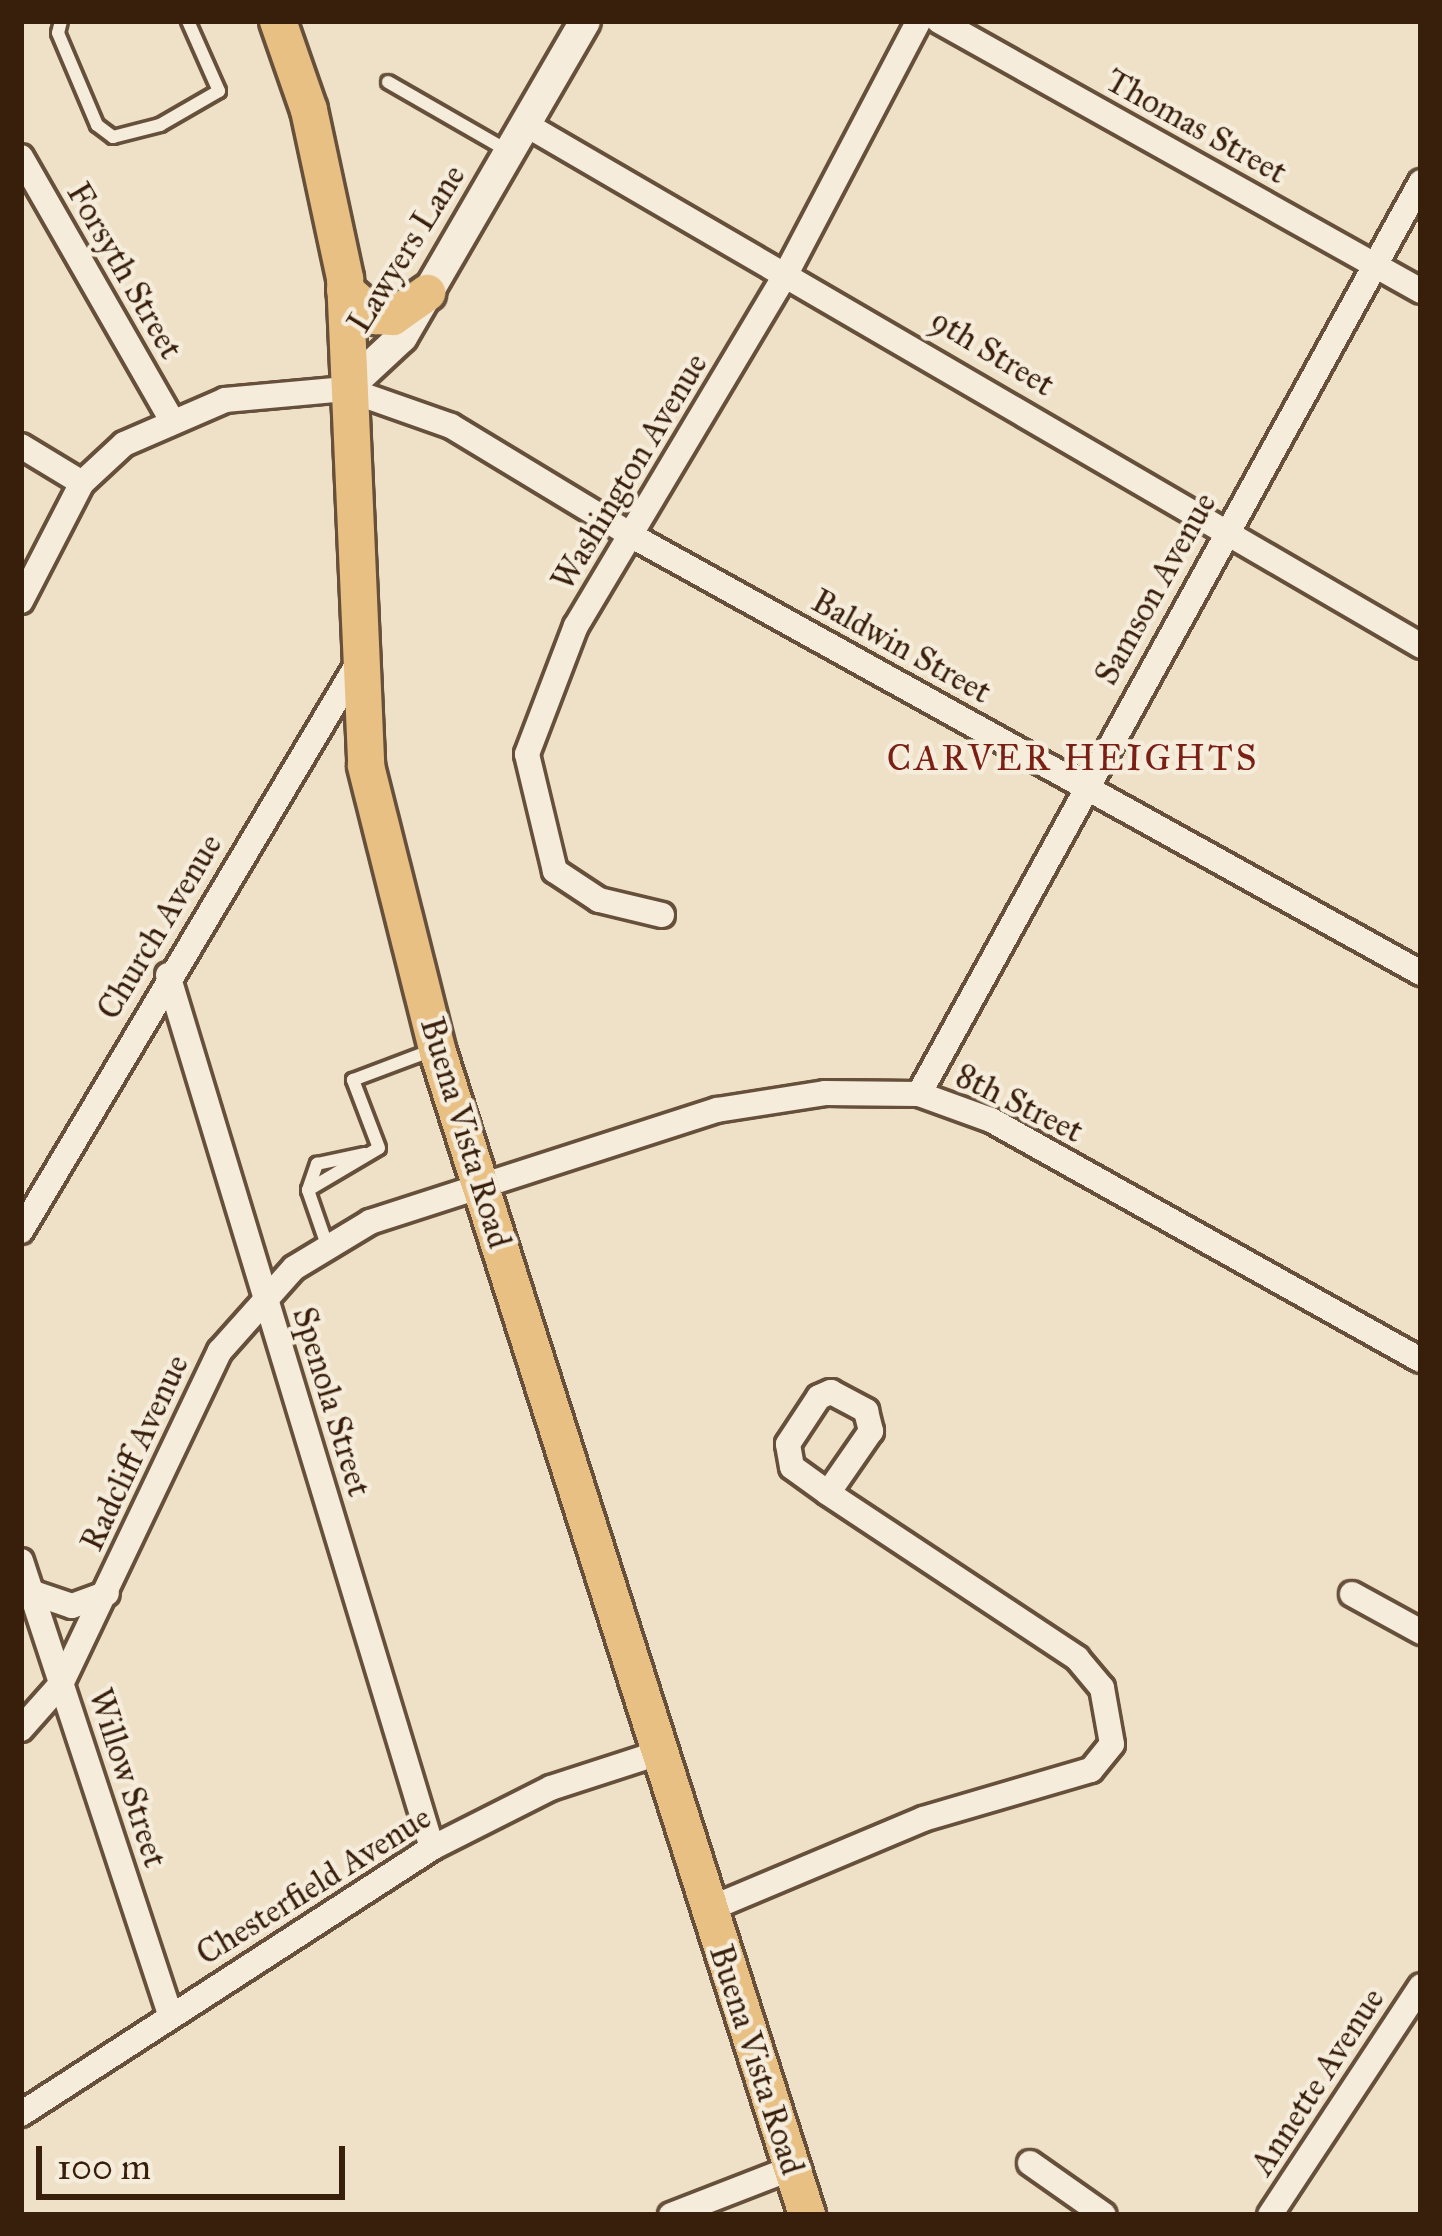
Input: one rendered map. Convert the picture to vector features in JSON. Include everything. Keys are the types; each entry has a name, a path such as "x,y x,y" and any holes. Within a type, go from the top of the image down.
{"main road":[{"name":"Buena Vista Road","path":"278,21 309,110 345,290 366,766 437,1048 662,1752 706,1910 807,2215"},
{"path":"345,290 374,316 393,316 427,292"}],"street":[{"name":"Lawyers Lane","path":"346,389 402,337 585,21"},
{"name":"Washington Avenue","path":"662,915 599,900 555,871 527,754 576,626 634,537 787,272 919,21"},
{"name":"Thomas Street","path":"939,21 1421,290"},
{"name":"9th Street","path":"525,124 787,272 1421,646"},
{"name":"Forsyth Street","path":"21,157 170,417"},
{"name":"Samson Avenue","path":"919,1094 1421,182"},
{"path":"21,601 82,483 124,444 170,417 224,400 346,389"},
{"name":"Baldwin Street","path":"346,389 451,426 634,537 1421,973"},
{"path":"21,446 82,483"},
{"name":"Church Avenue","path":"21,1231 168,975 361,659"},
{"name":"Spenola Street","path":"168,975 433,1848"},
{"name":"8th Street","path":"480,1186 717,1110 825,1093 919,1094 991,1120 1421,1360"},
{"name":"Radcliff Avenue","path":"21,1729 61,1684 198,1390 265,1296 327,1245 370,1222 480,1186"},
{"path":"706,1910 923,1819 1090,1770 1112,1744 1102,1688 1077,1658 828,1493"},
{"name":"Willow Street","path":"21,1561 170,2016"},
{"path":"32,1592 72,1606 107,1593"},
{"path":"1352,1594 1421,1632"},
{"name":"Chesterfield Avenue","path":"21,2114 433,1848 550,1788 662,1752"},
{"name":"Annette Avenue","path":"1270,2215 1421,1986"},
{"path":"1030,2163 1104,2215"},
{"path":"671,2215 792,2168"}],"lane":[{"path":"61,21 58,33 97,125 113,137 160,125 219,91 188,21"},
{"path":"388,82 509,152"},
{"path":"308,1190 379,1148 353,1080 437,1048"},
{"path":"327,1245 308,1190 317,1163 365,1154"}],"district":[{"name":"CARVER HEIGHTS","path":"1073,759"}]}
